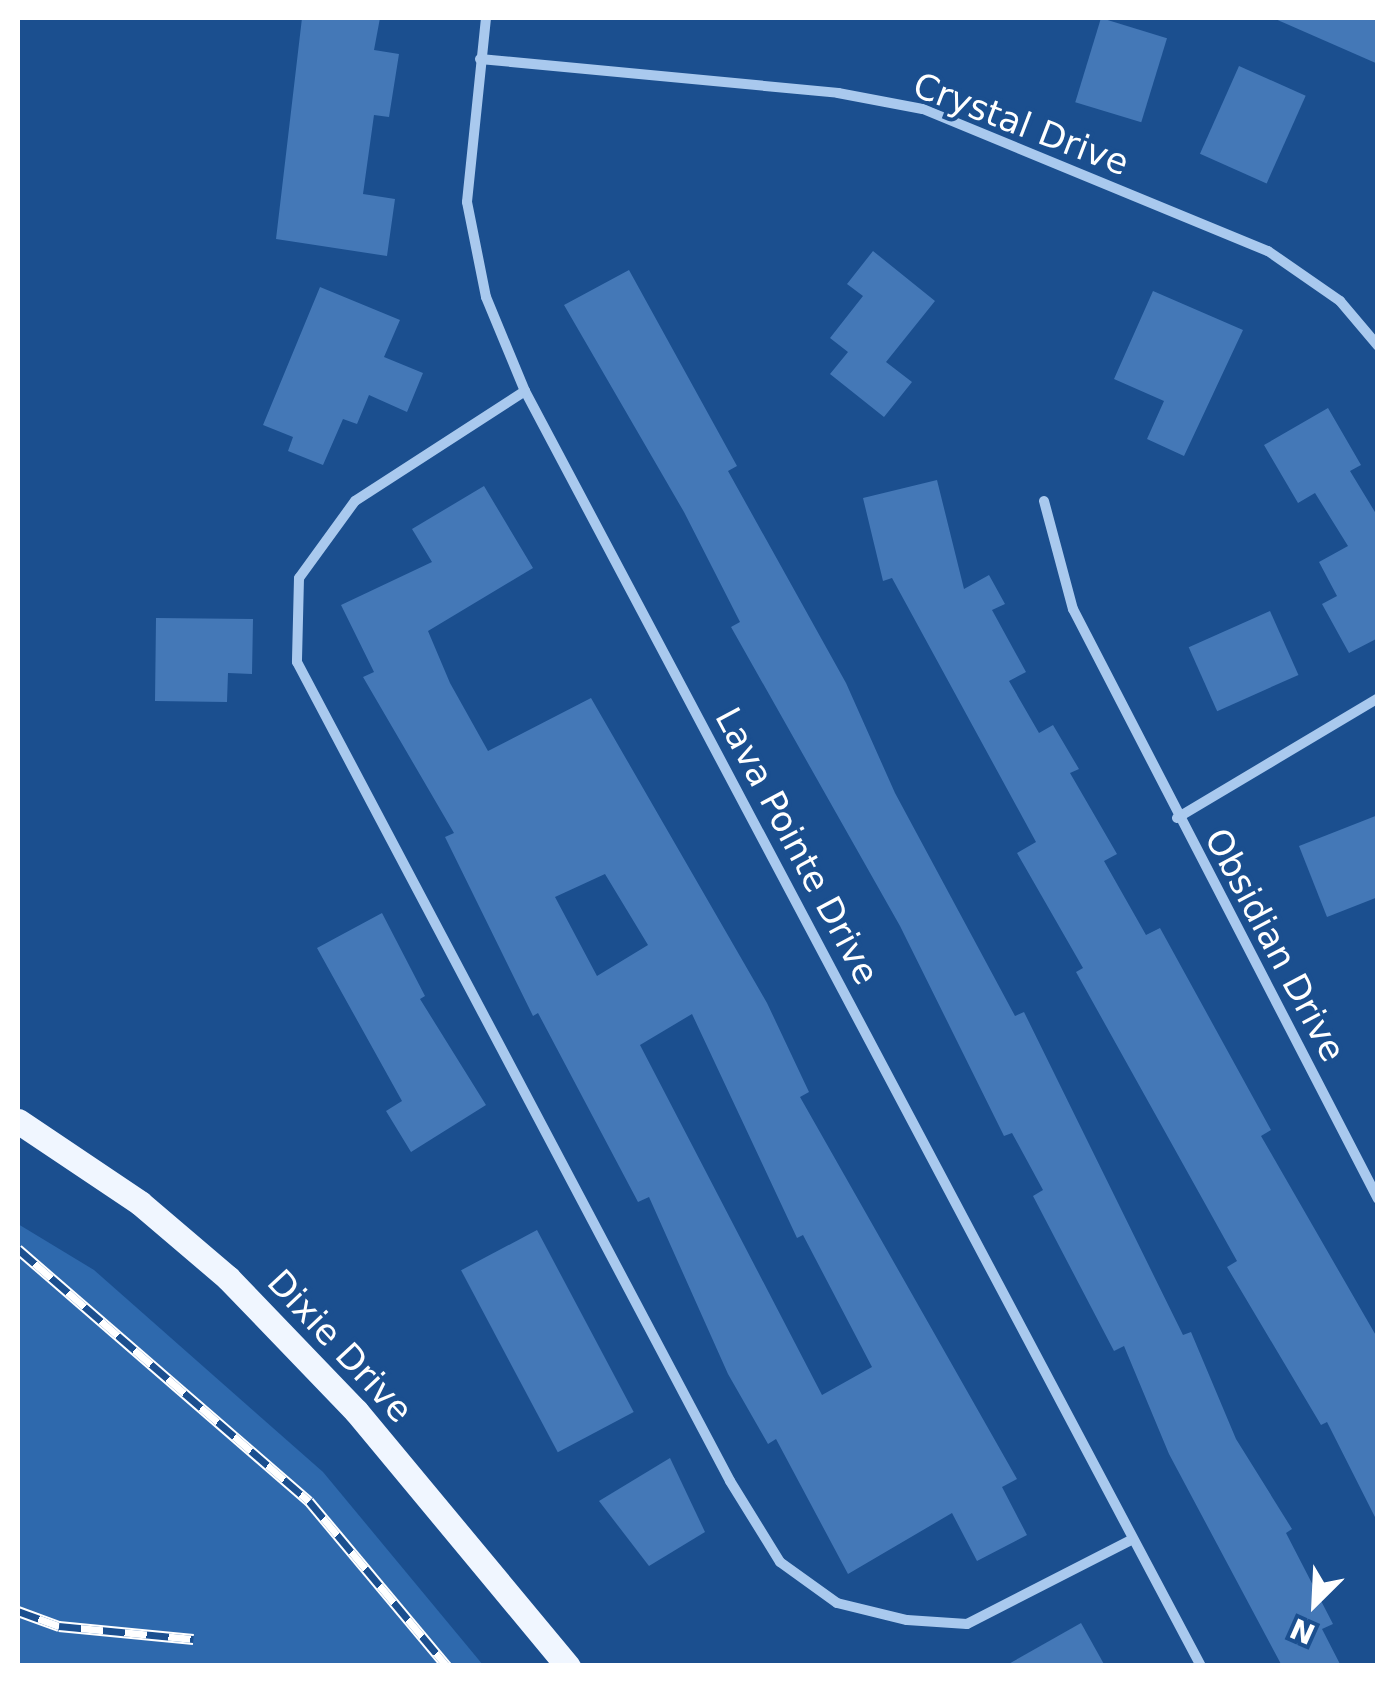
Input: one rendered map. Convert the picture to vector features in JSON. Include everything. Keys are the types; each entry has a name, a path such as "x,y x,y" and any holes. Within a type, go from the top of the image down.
{"main road":[{"name":"Dixie Drive","path":"18,1121 140,1202 228,1278 356,1410 568,1666"}],"street":[{"name":"Lava Pointe Drive","path":"486,18 467,202 486,297 525,391 1201,1666"},
{"name":"Crystal Drive","path":"480,59 838,94 923,109 1268,251 1340,300 1378,346"},
{"path":"525,391 355,500 299,578 297,662 684,1394 780,1562 837,1603 968,1624 1134,1539"},
{"path":"1044,501 1073,609 1176,818"},
{"name":"Obsidian Drive","path":"1378,698 1176,818 1378,1199"}],"shaded area":[{"path":"18,1224 94,1270 323,1472 483,1665 18,1665"}],"building":[{"path":"302,18 380,18 374,50 399,54 389,117 374,115 363,194 395,199 387,256 276,239"},
{"path":"1101,18 1167,38 1141,122 1075,102"},
{"path":"1273,18 1378,18 1378,64"},
{"path":"1239,66 1306,96 1267,183 1200,154"},
{"path":"873,251 935,301 886,362 912,382 884,417 830,374 848,352 830,338 863,296 847,284"},
{"path":"629,270 737,466 728,471 846,683 895,793 1015,1016 1024,1012 1183,1335 1191,1332 1236,1439 1292,1529 1286,1533 1333,1624 1322,1629 1341,1666 1282,1666 1169,1454 1124,1346 1114,1351 1033,1196 1043,1190 1012,1133 1004,1136 900,926 731,627 740,622 684,512 564,305"},
{"path":"320,287 400,320 384,357 423,373 407,412 369,395 357,424 343,419 323,465 288,451 293,437 263,425"},
{"path":"1153,291 1243,330 1184,456 1147,439 1164,401 1114,379"},
{"path":"1328,408 1361,465 1350,471 1378,517 1378,638 1349,653 1322,604 1337,596 1319,562 1348,546 1315,493 1298,503 1264,445"},
{"path":"937,480 964,589 989,575 1005,604 992,610 1026,672 1009,681 1039,733 1053,725 1079,769 1070,773 1117,854 1104,861 1146,935 1160,928 1271,1130 1261,1136 1378,1339 1378,1523 1327,1422 1321,1425 1227,1267 1237,1261 1076,972 1083,968 1017,853 1036,842 892,578 883,581 863,498"},
{"path":"484,486 533,568 428,631 450,683 488,751 591,698 767,1003 809,1092 800,1097 1017,1479 1002,1487 1027,1535 977,1561 952,1513 848,1574 776,1439 768,1444 728,1374 649,1197 638,1202 538,1013 533,1016 445,837 454,833 363,677 374,672 341,605 432,562 412,529","holes":["605,874 648,945 597,976 555,897","692,1014 797,1238 803,1235 872,1367 822,1395 640,1045"]},
{"path":"1270,611 1298,675 1217,711 1189,647"},
{"path":"156,618 253,619 252,674 228,673 227,702 155,701"},
{"path":"1378,815 1378,897 1327,917 1299,846"},
{"path":"382,913 425,996 420,999 486,1105 411,1152 386,1111 402,1101 317,948"},
{"path":"537,1230 634,1412 558,1452 461,1270"},
{"path":"670,1458 705,1532 649,1566 599,1501"},
{"path":"1081,1623 1105,1666 1005,1666"}],"railway":[{"path":"18,1249 309,1501 447,1666"},
{"path":"18,1611 59,1626 193,1639"}]}
